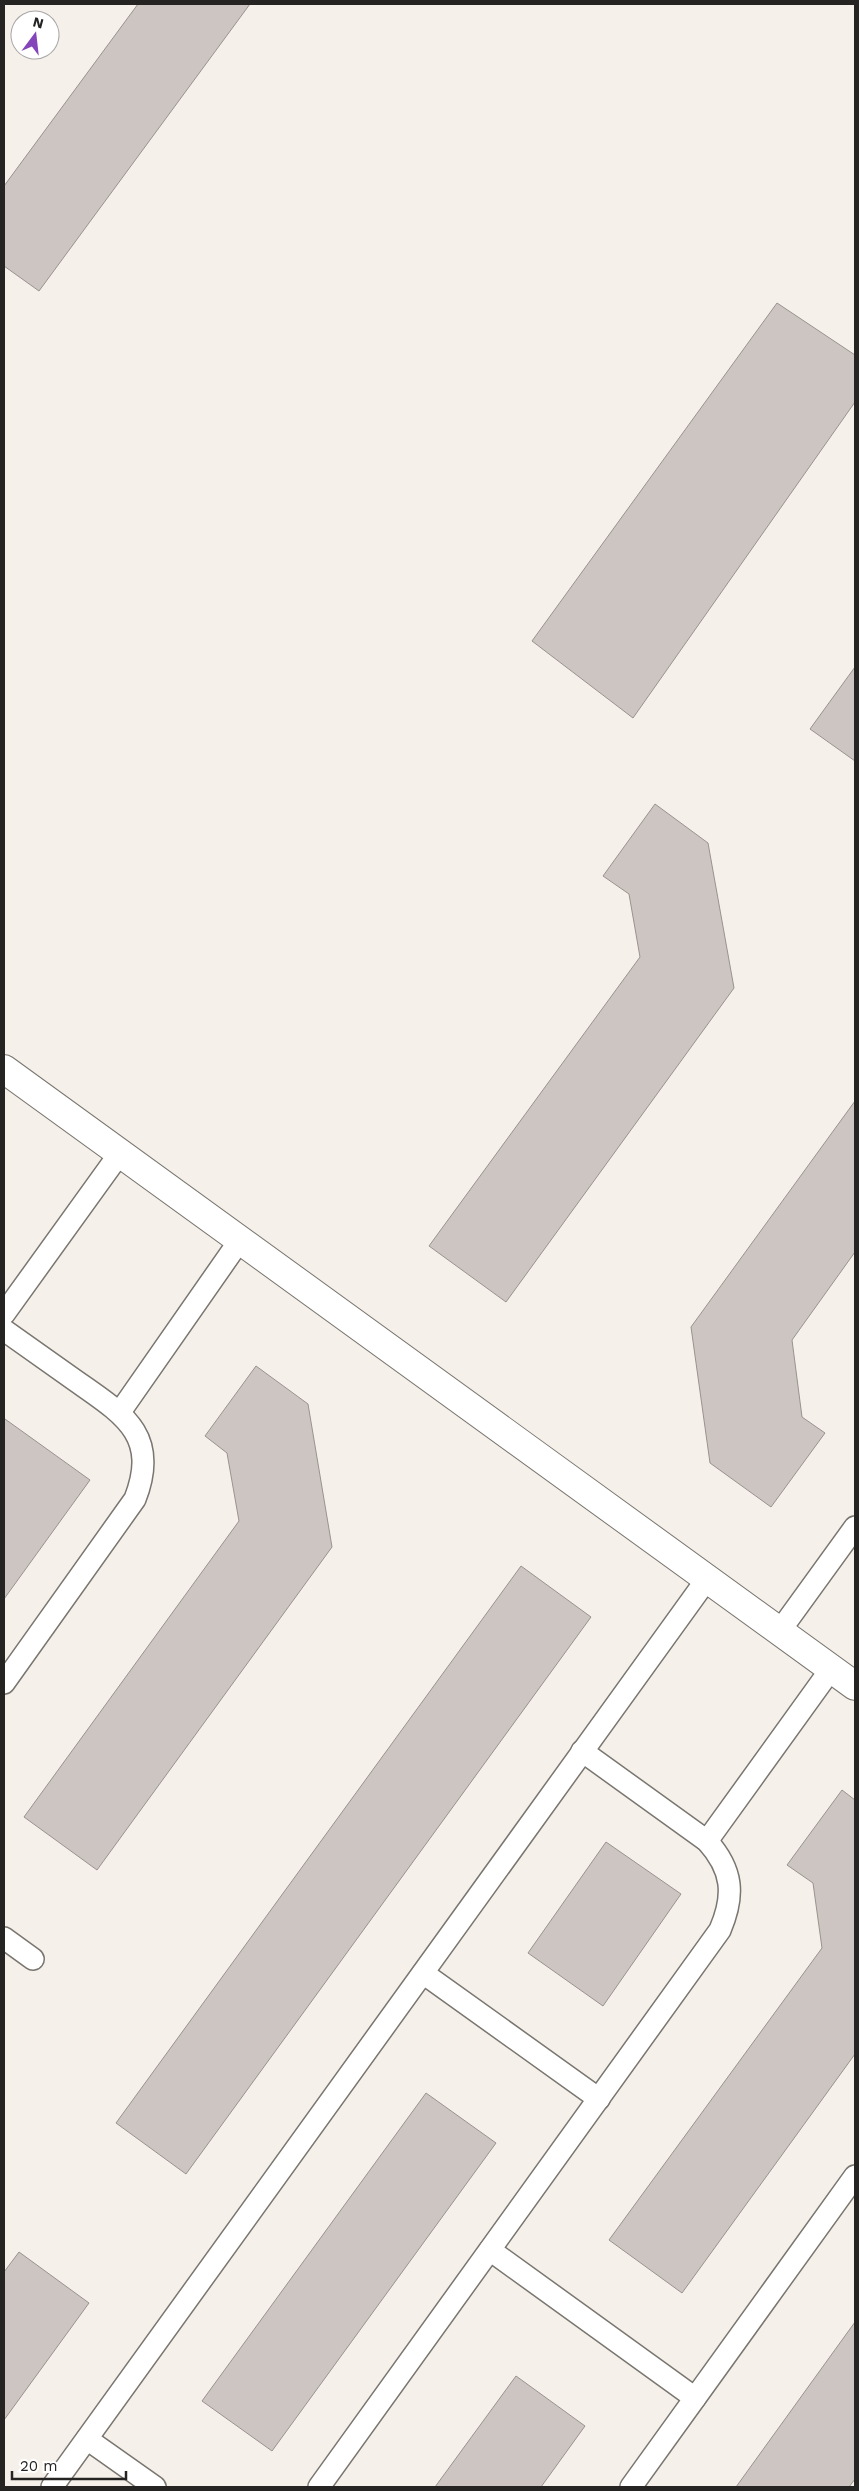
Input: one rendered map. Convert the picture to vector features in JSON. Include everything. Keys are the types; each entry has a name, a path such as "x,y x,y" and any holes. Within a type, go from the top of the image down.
{"street":[{"path":"4,1069 855,1686"}],"lane":[{"path":"4,1314 120,1153"},
{"path":"120,1412 240,1240"},
{"path":"4,1330 120,1412 134,1432 142,1452 142,1482 136,1499 5,1677"},
{"path":"779,1632 855,1527"},
{"path":"52,2487 706,1578"},
{"path":"707,1841 831,1668"},
{"path":"319,2487 720,1930 726,1917 731,1891 726,1868 718,1853 707,1841 582,1751"},
{"path":"4,1938 34,1959"},
{"path":"423,1972 599,2099"},
{"path":"631,2487 855,2176"},
{"path":"490,2250 695,2398"},
{"path":"87,2439 155,2487"}],"building":[{"path":"138,4 250,4 39,291 4,266 4,186"},
{"path":"777,303 855,355 855,402 633,718 532,641"},
{"path":"855,667 855,761 810,729"},
{"path":"655,804 708,843 734,988 506,1302 429,1246 640,957 629,894 603,876"},
{"path":"855,1101 855,1252 792,1340 802,1417 825,1433 771,1507 710,1463 691,1327"},
{"path":"256,1366 308,1404 332,1547 97,1870 24,1817 239,1521 227,1453 205,1436"},
{"path":"5,1419 90,1480 4,1599 4,1421"},
{"path":"521,1566 591,1617 186,2174 116,2123"},
{"path":"842,1790 855,1800 855,2054 682,2293 609,2240 822,1948 813,1883 787,1865"},
{"path":"606,1842 681,1894 603,2006 528,1953"},
{"path":"426,2093 496,2143 272,2451 202,2401"},
{"path":"19,2252 89,2303 4,2420 4,2272"},
{"path":"855,2322 855,2479 849,2487 736,2487"},
{"path":"516,2376 585,2426 541,2487 435,2487"}]}
